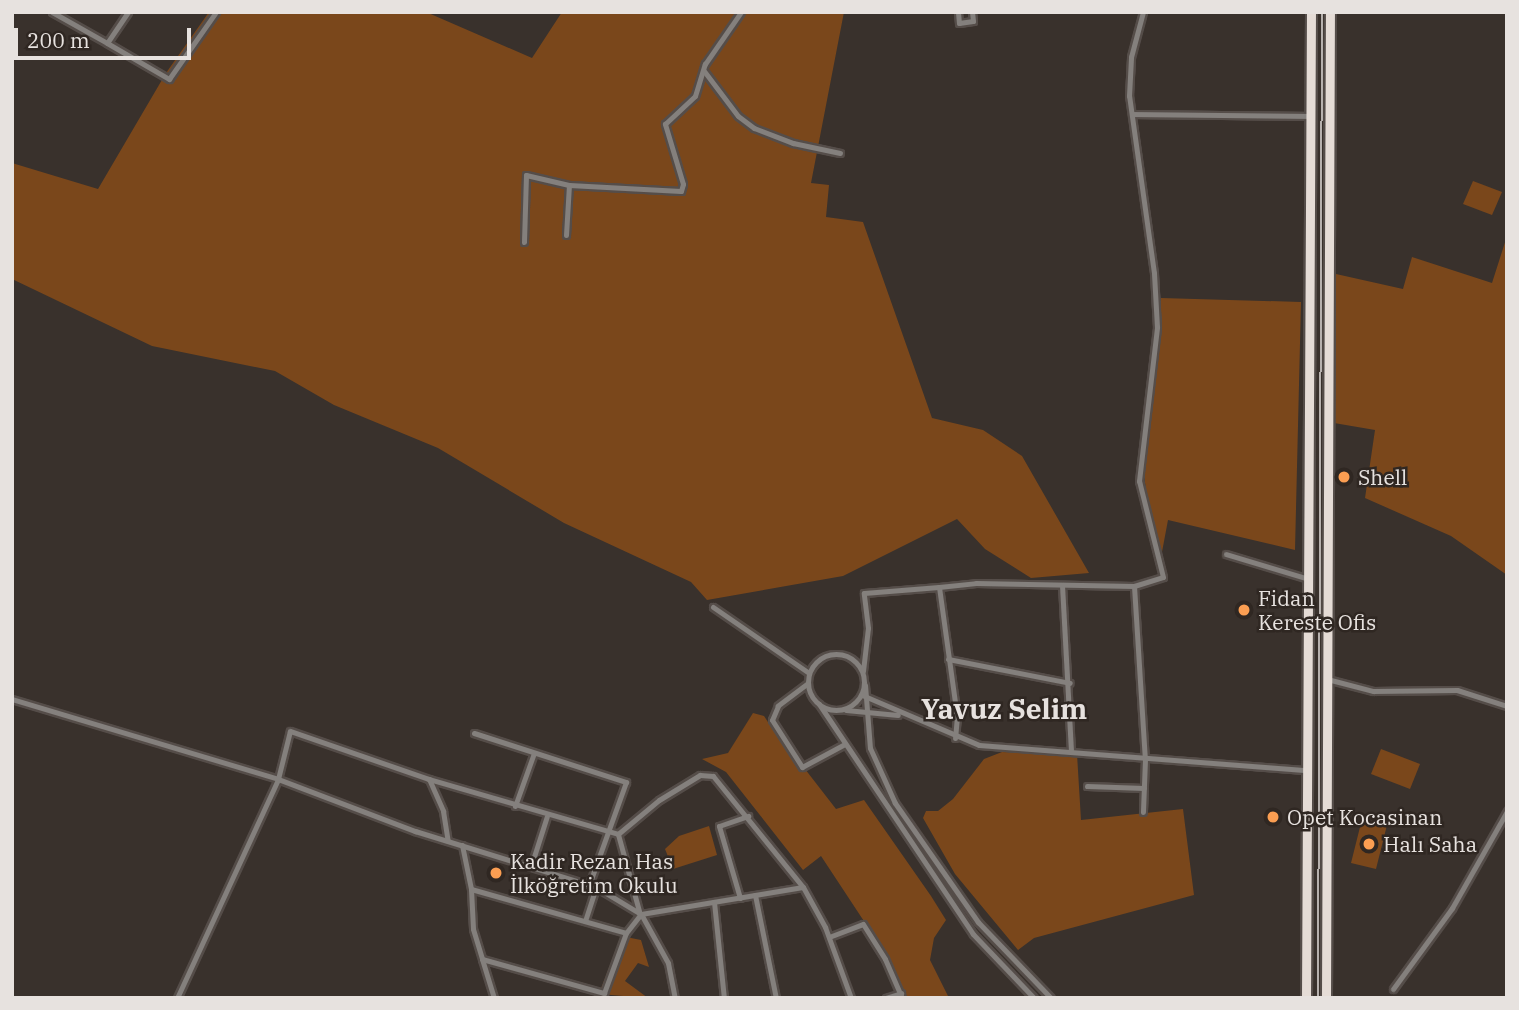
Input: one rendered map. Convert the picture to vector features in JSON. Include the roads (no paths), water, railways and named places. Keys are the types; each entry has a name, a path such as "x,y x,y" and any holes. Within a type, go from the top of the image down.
{"highway":[{"path":"1306,998 1311,12"},
{"path":"1326,998 1330,12"}],"street":[{"path":"52,12 169,79 216,12"},
{"path":"107,43 128,12"},
{"path":"524,242 526,175 569,185 679,193 683,184 664,128 668,119 692,100 704,71 741,12"},
{"path":"958,12 959,23 973,21 971,12"},
{"path":"1051,998 978,922 903,816 872,757 864,696 863,671 868,628 864,593 975,583 1133,586 1160,580 1164,571 1146,524 1139,481 1157,307 1132,114 1130,66 1143,12"},
{"path":"704,71 738,116 754,128 793,143 840,153"},
{"path":"1132,114 1311,116"},
{"path":"566,235 569,185"},
{"path":"1226,554 1309,579"},
{"path":"1062,585 1070,683 1071,750"},
{"path":"1133,586 1144,759 1143,811"},
{"path":"939,587 957,716 955,738"},
{"path":"713,607 809,673"},
{"path":"863,671 854,659 835,654 821,658 809,673 808,683 843,745 973,934 1034,998"},
{"path":"948,659 1070,683"},
{"path":"1327,679 1373,691 1457,690 1507,706"},
{"path":"808,683 778,706 772,720 802,768 843,745"},
{"path":"864,696 902,716 955,738 996,747 1071,750 1144,759 1307,771"},
{"path":"843,709 864,696"},
{"path":"12,699 278,779 448,841 596,887 640,912 803,887"},
{"path":"819,704 868,714 902,716"},
{"path":"177,998 278,779 290,731 515,807 608,833 618,834 659,800 703,775 719,780 803,887 829,937 851,998"},
{"path":"474,733 626,782 589,885"},
{"path":"515,807 534,754"},
{"path":"429,779 443,811 448,841"},
{"path":"1087,786 1144,788"},
{"path":"1393,989 1452,908 1507,810"},
{"path":"531,866 547,816"},
{"path":"740,898 719,826 748,816"},
{"path":"618,834 640,912 668,963 675,998"},
{"path":"461,845 471,889 473,929 494,998"},
{"path":"585,921 596,887"},
{"path":"471,889 626,933"},
{"path":"755,895 776,998"},
{"path":"714,902 724,998"},
{"path":"482,959 603,995 626,933 640,912"},
{"path":"829,937 863,925 902,995 886,998"}],"tram line":[{"path":"1318,998 1322,12"}],"place":[{"name":"Shell","path":"1344,477"},
{"name":"Fidan Kereste Ofis","path":"1244,610"},
{"name":"Opet Kocasinan","path":"1273,817"},
{"name":"Halı Saha","path":"1369,844"},
{"name":"Kadir Rezan Has İlköğretim Okulu","path":"496,873"}],"district":[{"name":"Yavuz Selim","path":"1004,709"}]}
